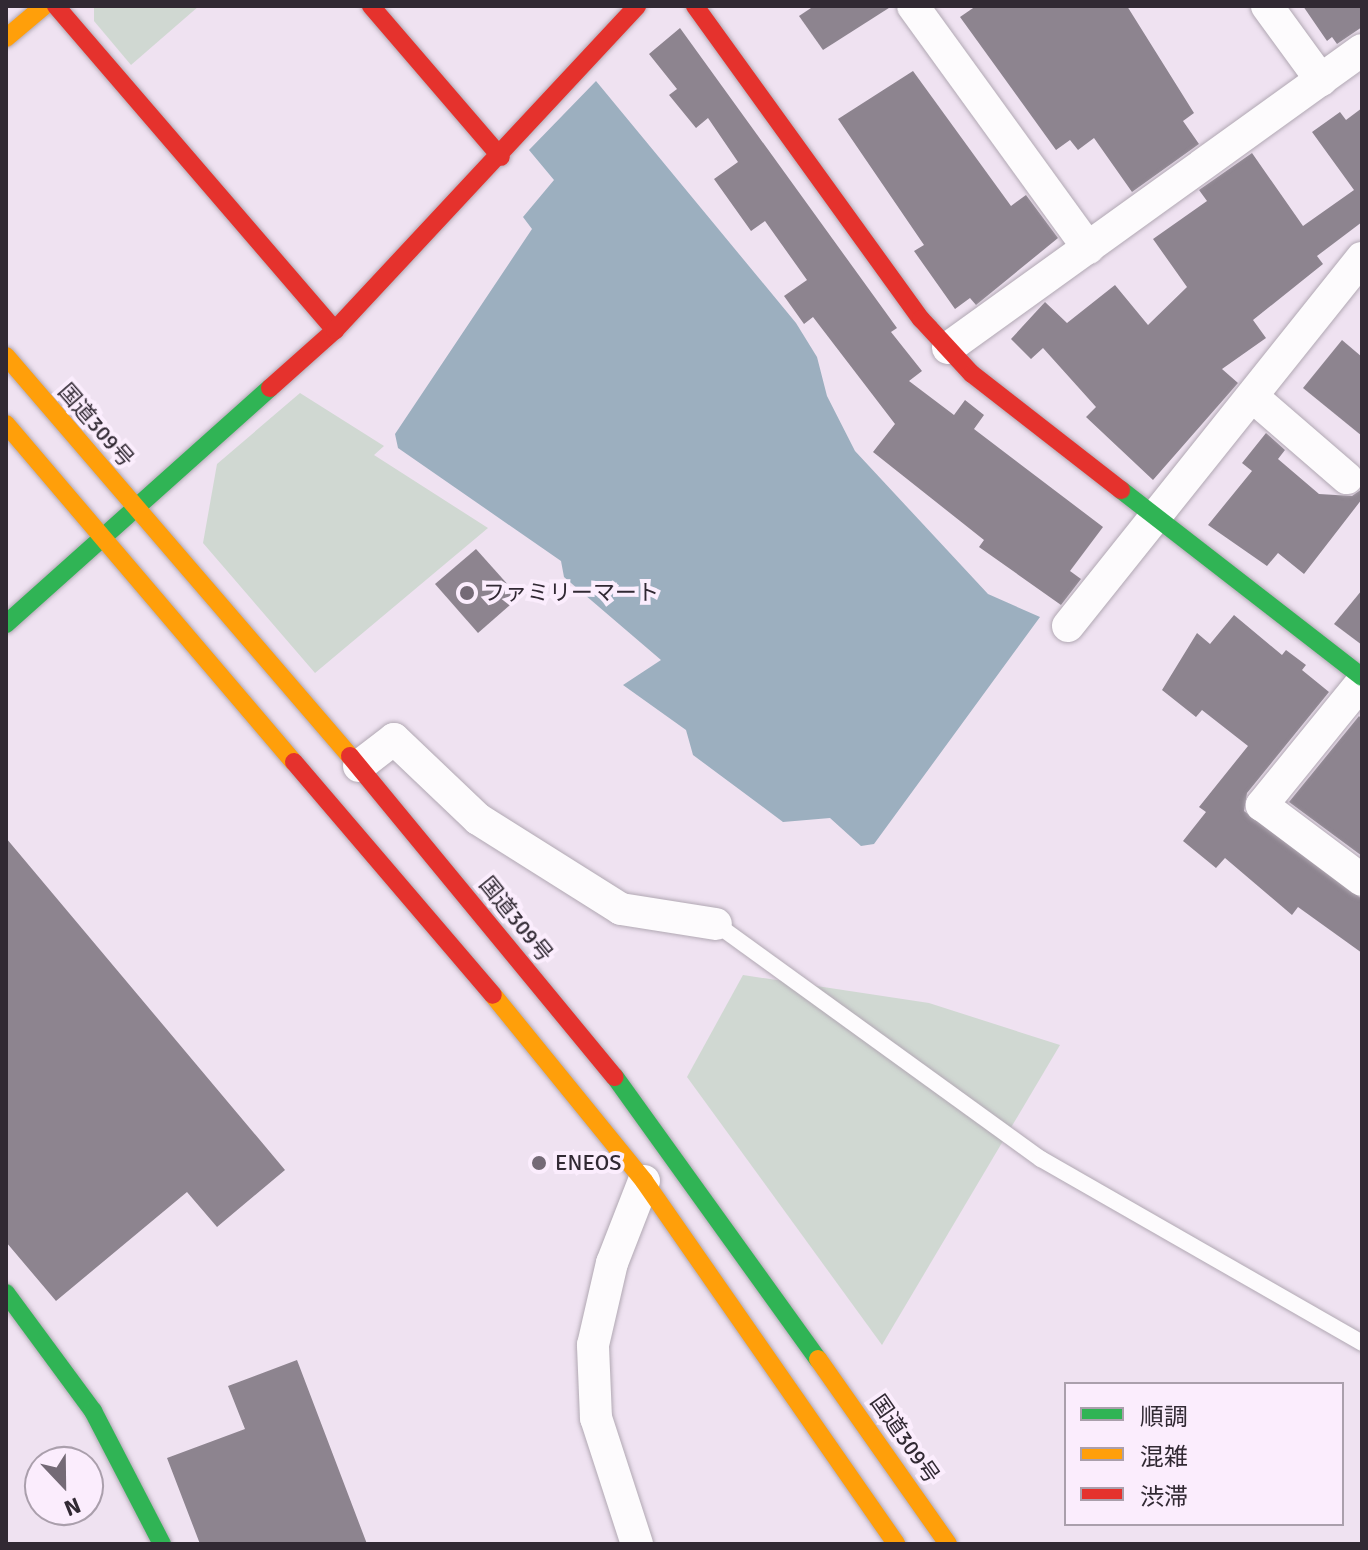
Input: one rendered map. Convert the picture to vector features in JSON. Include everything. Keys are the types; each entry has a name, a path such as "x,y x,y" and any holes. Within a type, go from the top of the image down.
{"main road":[{"path":"6,38 44,6"},
{"path":"56,6 335,330"},
{"path":"371,6 501,157"},
{"path":"6,624 335,330 501,157 637,6"},
{"path":"709,11 948,348 1362,680"},
{"name":"国道309号","path":"6,356 359,766 659,1131 948,1544"},
{"path":"6,424 644,1181 896,1544"},
{"path":"6,1293 93,1411 162,1544"}],"street":[{"path":"913,6 1088,248"},
{"path":"1267,6 1321,80"},
{"path":"948,348 1362,50"},
{"path":"1068,626 1362,258"},
{"path":"1253,397 1347,478"},
{"path":"1362,680 1262,805 1362,880"},
{"path":"359,766 394,739 478,819 621,909 716,924"},
{"path":"637,1544 596,1418 593,1345 612,1263 644,1181"}],"lane":[{"path":"716,924 1041,1159 1362,1343"}],"shaded area":[{"path":"94,6 199,6 131,65 94,21"},
{"path":"300,393 384,446 374,455 488,528 315,673 203,543 217,464"},
{"path":"743,975 929,1003 1060,1045 882,1345 687,1077"}],"water":[{"path":"596,81 796,323 817,357 827,396 855,451 988,594 1040,617 874,844 861,846 830,818 783,822 693,755 686,730 623,685 661,660 564,577 561,561 398,448 395,434 532,229 523,217 554,180 529,150"}],"building":[{"path":"814,6 892,6 823,50 799,16"},
{"path":"976,6 1127,6 1194,113 1183,121 1199,144 1132,192 1094,138 1078,150 1070,140 1056,150 960,17"},
{"path":"1303,6 1362,6 1362,27 1337,44 1332,37 1327,41"},
{"path":"680,28 897,328 891,332 922,371 909,381 954,415 965,400 984,415 974,429 1103,527 1070,571 1081,579 1061,605 979,547 984,540 873,452 895,424 813,317 804,324 784,296 807,280 765,221 751,231 714,179 738,162 708,118 696,128 669,95 677,89 649,54"},
{"path":"913,71 1011,206 1026,195 1058,238 976,305 970,298 955,309 914,251 924,245 838,119"},
{"path":"1362,108 1362,222 1317,256 1323,264 1253,320 1266,338 1222,369 1238,383 1153,480 1086,417 1096,407 1043,348 1031,359 1011,339 1045,302 1067,323 1115,285 1148,325 1187,287 1153,239 1207,201 1199,190 1252,153 1303,226 1354,190 1312,132 1340,112 1346,120"},
{"path":"1342,340 1362,357 1362,436 1303,388"},
{"path":"1266,433 1285,450 1278,459 1319,494 1352,496 1362,489 1362,499 1304,574 1278,553 1267,566 1208,525 1252,471 1242,463"},
{"path":"476,549 519,597 478,633 435,584"},
{"path":"1362,590 1362,645 1334,624"},
{"path":"1234,615 1282,655 1286,650 1306,665 1302,670 1329,692 1247,793 1244,811 1362,899 1362,953 1298,907 1292,915 1225,858 1216,868 1183,841 1206,812 1199,807 1248,746 1202,710 1196,717 1162,690 1197,633 1210,644"},
{"path":"1359,716 1362,719 1362,856 1289,802"},
{"path":"6,838 285,1170 217,1227 187,1192 56,1301 6,1242"},
{"path":"297,1360 367,1544 200,1544 167,1458 245,1429 228,1386"}],"traffic: fast":[{"path":"6,624 270,388"},
{"path":"1121,490 1362,677"},
{"path":"615,1077 818,1359"},
{"path":"6,1293 93,1411 162,1544"}],"traffic: slow":[{"path":"6,38 44,6"},
{"path":"6,356 350,756"},
{"path":"6,424 294,762"},
{"path":"493,995 644,1181 896,1544"},
{"path":"818,1359 948,1544"}],"traffic: jam":[{"path":"56,6 335,330"},
{"path":"371,6 501,157"},
{"path":"270,388 335,330 637,6"},
{"path":"695,6 921,319 972,374 1121,490"},
{"path":"350,756 615,1077"},
{"path":"294,762 493,995"}],"place":[{"name":"ファミリーマート","path":"467,593"},
{"name":"ENEOS","path":"539,1163"}]}
